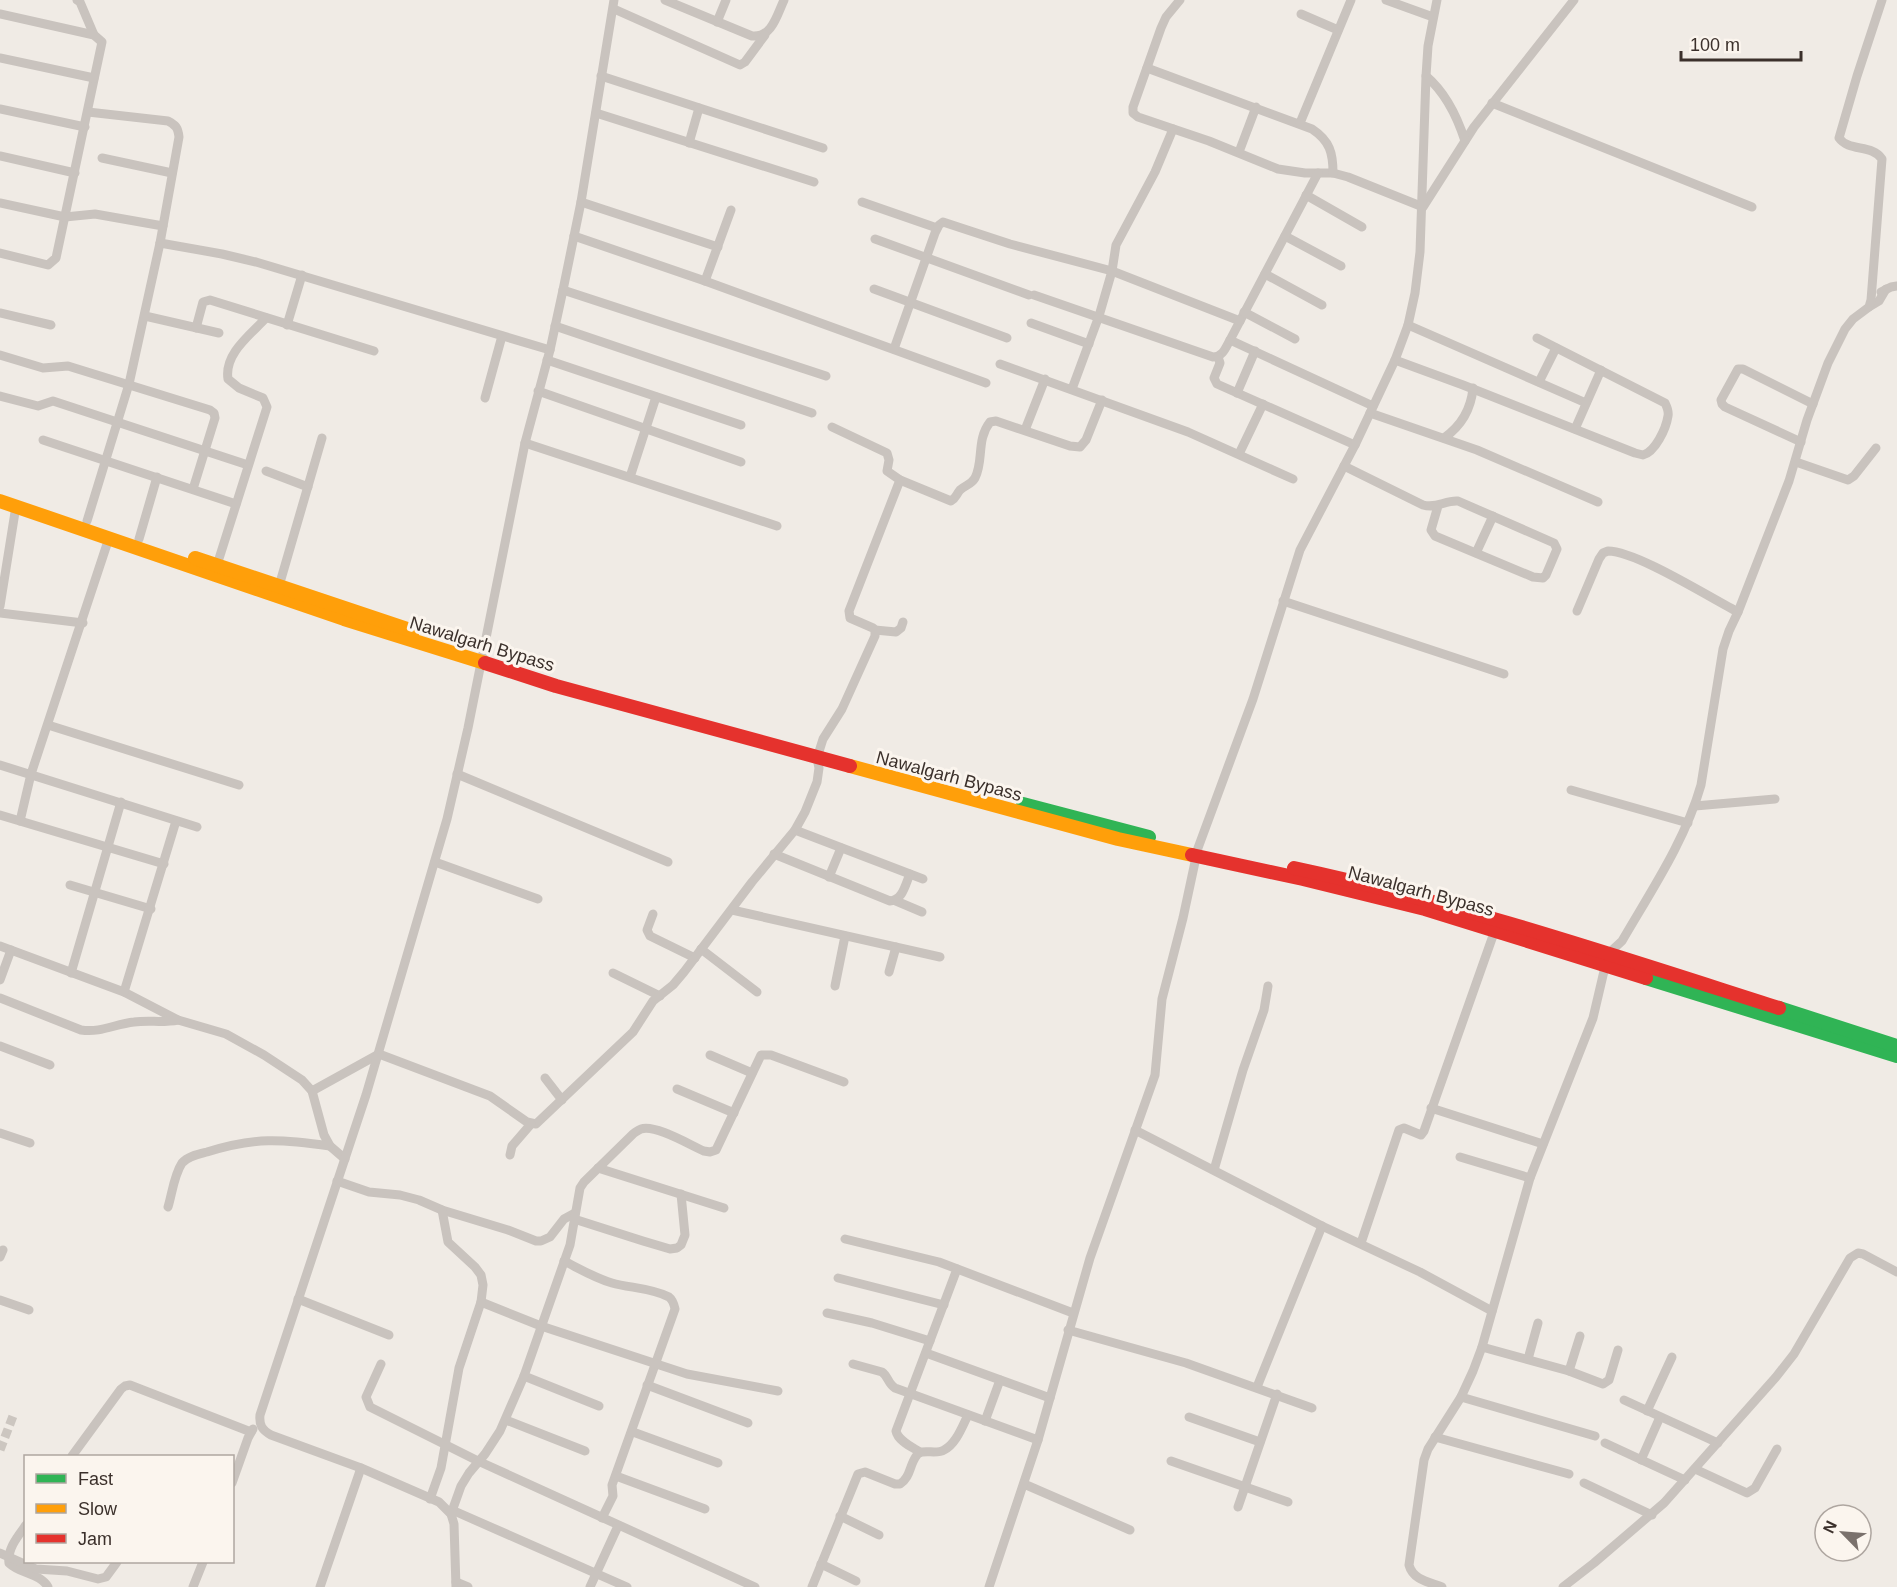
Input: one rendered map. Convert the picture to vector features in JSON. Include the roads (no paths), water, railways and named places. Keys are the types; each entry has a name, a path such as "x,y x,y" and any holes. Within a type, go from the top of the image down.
{"main road":[{"name":"Nawalgarh Bypass","path":"0,491 482,657 556,686 818,754 1118,839 1377,886 1897,1056"},
{"name":"Nawalgarh Bypass","path":"0,501 344,619 482,657"},
{"name":"Nawalgarh Bypass","path":"1197,853 1425,909 1606,959 1897,1046"}],"street":[{"path":"0,253 48,265 56,258 102,42 94,35 77,0"},
{"path":"665,0 752,36 765,34"},
{"path":"717,22 726,0"},
{"path":"627,1587 452,1512 430,1499 361,1468 271,1435 263,1430 259,1423 379,1054 435,862 457,774 525,443 563,290 581,202 614,4 740,65 745,62 774,22 784,0"},
{"path":"1180,0 1166,17 1133,113 1138,117 1239,152 1278,169 1305,173 1333,173 1423,207"},
{"path":"1300,123 1350,0"},
{"path":"1386,0 1433,18"},
{"path":"989,1587 1038,1440 1068,1330 1106,1208 1155,1075 1162,999 1197,853 1254,699 1300,550 1355,445 1395,360 1408,325 1416,283 1423,207 1425,76 1437,0"},
{"path":"1423,207 1474,127 1574,0"},
{"path":"1869,307 1873,293 1882,159 1876,152 1846,144 1839,138 1882,0"},
{"path":"0,14 94,35"},
{"path":"1301,14 1338,30"},
{"path":"0,58 94,78"},
{"path":"1147,68 1300,123 1323,136 1329,144 1333,158 1333,173"},
{"path":"601,76 823,148"},
{"path":"1425,76 1443,93 1459,123 1465,141"},
{"path":"1492,103 1752,207"},
{"path":"1239,152 1256,107"},
{"path":"689,143 699,108"},
{"path":"0,109 85,127"},
{"path":"87,112 168,121 175,124 179,137 160,243 129,384 87,521"},
{"path":"596,113 814,182"},
{"path":"1459,123 1474,127"},
{"path":"1072,389 1099,316 1121,232 1155,172 1173,129"},
{"path":"0,156 75,173"},
{"path":"102,158 172,173"},
{"path":"1218,357 1230,339 1318,173"},
{"path":"1306,195 1362,227"},
{"path":"581,202 718,247"},
{"path":"862,202 937,228"},
{"path":"0,203 65,217 95,214 163,226"},
{"path":"705,281 732,210"},
{"path":"894,350 937,228 943,222 1010,244 1112,271 1242,316 1295,339"},
{"path":"574,236 986,383"},
{"path":"1285,236 1341,266"},
{"path":"874,239 1031,295 1218,357"},
{"path":"160,243 222,254 302,275 502,336 656,397 741,425"},
{"path":"1264,274 1322,305"},
{"path":"287,325 302,275"},
{"path":"1873,293 1897,286"},
{"path":"874,289 1007,338"},
{"path":"1442,1587 1415,1576 1409,1565 1424,1460 1435,1437 1461,1397 1482,1347 1530,1178 1593,1018 1601,991 1606,959 1622,941 1688,824 1695,806 1701,785 1723,649 1796,462 1813,404 1833,353 1845,329 1853,319 1879,301 1886,289"},
{"path":"563,290 826,376"},
{"path":"196,328 200,306 206,300 374,351"},
{"path":"0,313 51,326"},
{"path":"145,316 219,333"},
{"path":"217,565 264,416 266,402 228,379 229,365 240,345 266,318"},
{"path":"1031,323 1089,344"},
{"path":"1408,325 1586,403"},
{"path":"555,326 812,413"},
{"path":"485,398 502,336"},
{"path":"1395,360 1643,455 1654,449 1668,417 1665,403 1537,338"},
{"path":"1230,339 1371,410 1477,450 1598,502"},
{"path":"1539,382 1556,348"},
{"path":"1237,393 1255,351"},
{"path":"0,355 44,368 68,366 210,410 214,413 215,418 193,489"},
{"path":"1218,357 1220,363 1214,382 1355,445"},
{"path":"1000,364 1188,432 1293,479"},
{"path":"1801,442 1725,407 1721,400 1735,372 1743,369 1813,404"},
{"path":"1575,429 1601,370"},
{"path":"1025,430 1045,379"},
{"path":"1444,438 1461,423 1472,400 1473,388"},
{"path":"538,391 741,462"},
{"path":"0,396 38,406 53,401 248,465"},
{"path":"630,477 656,397"},
{"path":"832,427 887,453 889,460 887,471 900,480 951,501 976,477 980,446 990,422 996,421 1025,430 1070,447 1080,447 1086,440 1102,400"},
{"path":"1239,454 1263,404"},
{"path":"279,586 322,438"},
{"path":"43,440 236,504"},
{"path":"525,443 777,526"},
{"path":"1796,462 1848,480 1854,476 1876,448"},
{"path":"1344,466 1423,504 1438,507 1458,501 1554,543 1556,553 1546,574 1539,579 1432,534 1431,530 1438,507"},
{"path":"266,471 308,487"},
{"path":"139,539 158,477"},
{"path":"900,480 849,611 852,620 875,630 896,632 901,628 903,622"},
{"path":"0,606 16,506"},
{"path":"1476,553 1492,516"},
{"path":"20,821 31,774 83,623 109,538"},
{"path":"1577,611 1599,559 1603,553 1608,551 1634,558 1738,612"},
{"path":"1283,601 1504,674"},
{"path":"0,613 83,623"},
{"path":"510,1155 512,1146 531,1124 540,1122 633,1032 646,1010 673,985 795,830 817,782 818,754 823,738 844,705 876,636 875,630"},
{"path":"48,725 239,785"},
{"path":"0,765 197,827"},
{"path":"457,774 668,862"},
{"path":"1571,790 1688,824"},
{"path":"1695,806 1776,799"},
{"path":"71,973 121,802"},
{"path":"0,815 164,864"},
{"path":"124,993 176,820"},
{"path":"795,830 922,879"},
{"path":"829,877 842,848"},
{"path":"774,854 883,899 896,901 922,912"},
{"path":"435,862 538,899"},
{"path":"896,901 901,896 910,874"},
{"path":"70,885 150,909"},
{"path":"732,910 940,957"},
{"path":"653,914 647,930 650,936 695,958"},
{"path":"1361,1244 1384,1169 1399,1130 1404,1128 1422,1134 1495,930"},
{"path":"834,986 845,936"},
{"path":"0,946 124,993 178,1020 226,1034 241,1042 302,1080 312,1091 324,1134 330,1146 345,1159"},
{"path":"889,972 896,947"},
{"path":"701,949 757,992"},
{"path":"0,980 11,950"},
{"path":"613,973 660,996"},
{"path":"1214,1170 1243,1070 1264,1010 1268,986"},
{"path":"0,998 81,1030 94,1032 132,1022 165,1023 178,1020"},
{"path":"0,1046 50,1065"},
{"path":"312,1091 379,1054 490,1096 531,1124"},
{"path":"468,1587 456,1585 452,1512 461,1486 492,1444 506,1420 524,1376 570,1245 580,1188 633,1134 641,1129 649,1128 659,1131 704,1151 716,1150 758,1059 765,1054 844,1082"},
{"path":"710,1055 752,1073"},
{"path":"545,1078 562,1100"},
{"path":"677,1089 734,1113"},
{"path":"1431,1108 1543,1144"},
{"path":"1135,1130 1322,1226 1420,1272 1492,1311"},
{"path":"0,1133 30,1143"},
{"path":"168,1207 183,1162 197,1155 235,1143 262,1139 286,1139 330,1146"},
{"path":"1460,1157 1530,1178"},
{"path":"598,1168 724,1208"},
{"path":"337,1181 369,1192 410,1197 442,1210 541,1241 550,1237 564,1219 574,1216 670,1249 681,1245 685,1235 681,1194"},
{"path":"430,1499 441,1468 459,1368 481,1302 483,1285 481,1275 448,1242 442,1210"},
{"path":"1257,1387 1322,1226"},
{"path":"845,1239 920,1257 1074,1313"},
{"path":"1563,1587 1652,1515 1718,1443 1794,1354 1850,1258 1863,1254 1897,1272"},
{"path":"564,1261 611,1283 659,1293 674,1302 675,1309 647,1385 633,1432 612,1485 611,1501 602,1518"},
{"path":"957,1269 911,1395 898,1424 897,1436 920,1452 939,1452 945,1450 957,1437 968,1415"},
{"path":"837,1278 944,1305"},
{"path":"298,1299 389,1335"},
{"path":"0,1300 29,1310"},
{"path":"481,1302 541,1326 687,1374 778,1391"},
{"path":"827,1313 872,1323 930,1341"},
{"path":"1528,1359 1538,1323"},
{"path":"1068,1330 1186,1363 1312,1408"},
{"path":"1569,1371 1580,1336"},
{"path":"1482,1347 1605,1383 1609,1380 1618,1350"},
{"path":"926,1353 1050,1398"},
{"path":"1647,1411 1672,1357"},
{"path":"381,1364 366,1397 370,1407 478,1461 755,1587"},
{"path":"853,1364 882,1372 890,1385 911,1395 1038,1440"},
{"path":"524,1376 599,1406"},
{"path":"984,1421 1000,1380"},
{"path":"73,1455 121,1389 130,1385 250,1432"},
{"path":"647,1385 748,1423"},
{"path":"1238,1507 1277,1394"},
{"path":"1461,1397 1595,1436"},
{"path":"1624,1400 1718,1443"},
{"path":"1189,1417 1260,1442"},
{"path":"1641,1460 1660,1417"},
{"path":"506,1420 585,1451"},
{"path":"234,1477 250,1432 259,1423"},
{"path":"633,1432 718,1463"},
{"path":"1435,1437 1569,1474"},
{"path":"1605,1443 1685,1480"},
{"path":"1695,1468 1747,1494 1755,1488 1777,1449"},
{"path":"812,1587 858,1474 865,1472 900,1484 907,1478 920,1452"},
{"path":"1172,1461 1288,1502"},
{"path":"320,1587 361,1468"},
{"path":"616,1476 705,1509"},
{"path":"1584,1483 1652,1515"},
{"path":"1024,1484 1130,1530"},
{"path":"840,1516 879,1534"},
{"path":"590,1587 618,1526"},
{"path":"4,1555 24,1528"},
{"path":"4,1555 36,1569 67,1571 98,1579 106,1577 116,1563"},
{"path":"4,1555 12,1566 49,1586"},
{"path":"193,1587 203,1563"},
{"path":"821,1564 856,1581"}],"tunnel":[{"path":"0,1450 13,1416"}]}
